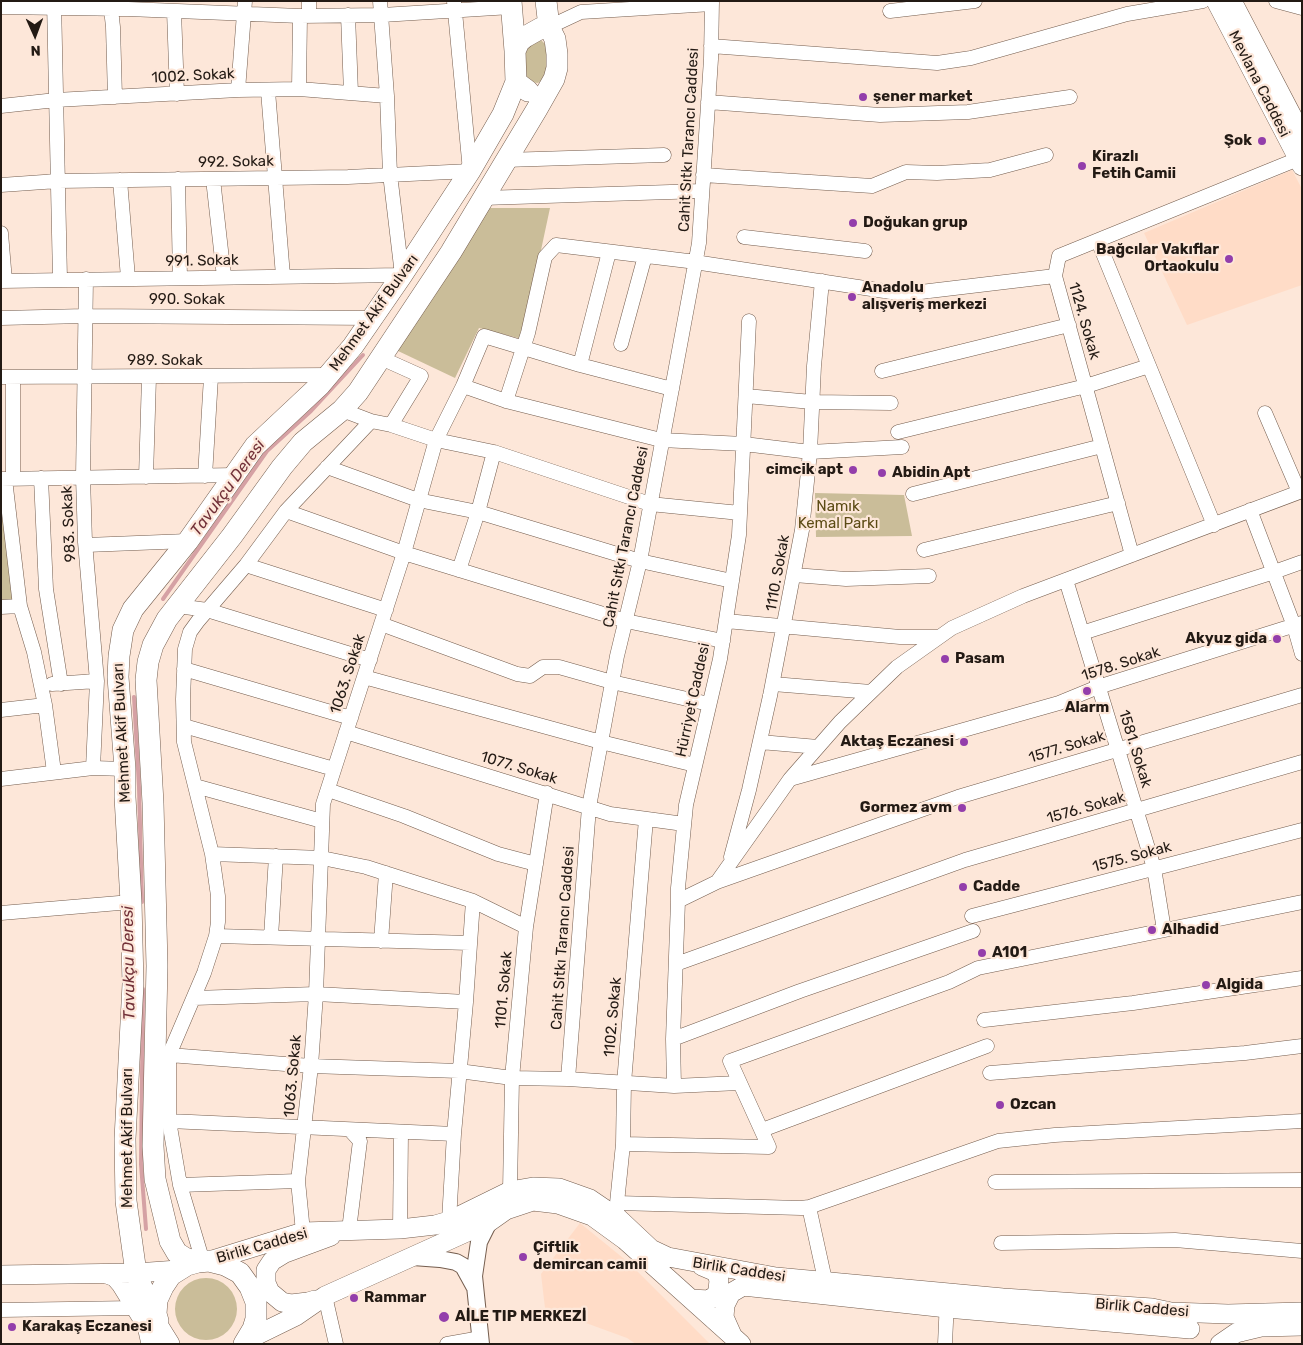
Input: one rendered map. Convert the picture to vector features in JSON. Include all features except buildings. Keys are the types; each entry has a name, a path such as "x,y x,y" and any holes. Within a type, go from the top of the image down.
{"main road":[{"path":"511,4 516,51 516,82 532,93 539,93 548,90 557,68 558,54 555,39 549,27 546,1"},
{"name":"Mevlana Caddesi","path":"1216,1 1300,163"},
{"name":"Mevlana Caddesi","path":"1232,1 1302,135"},
{"path":"516,51 519,42 541,28 549,27"},
{"name":"Mehmet Akif Bulvarı","path":"160,1339 136,1273 126,1201 125,1138 133,984 125,769 118,677 123,630 133,610 188,541 256,446 330,375 353,346 470,171 503,114 516,82"},
{"name":"Mehmet Akif Bulvarı","path":"246,1341 256,1319 256,1302 250,1286 240,1274 225,1264 185,1258 177,1253 170,1241 155,1179 153,1146 157,966 153,803 146,680 148,662 153,645 167,619 282,467 304,442 342,410 358,392 445,260 548,90"},
{"name":"Birlik Caddesi","path":"203,1261 303,1232 400,1229 435,1224 449,1221 510,1192 533,1187 559,1188 617,1211 651,1249 668,1257 697,1264 776,1277 825,1280 947,1300 1152,1308 1171,1312 1228,1314 1302,1312"},
{"name":"Birlik Caddesi","path":"246,1341 296,1316 325,1296 489,1222 506,1210 533,1202 558,1204 592,1216 625,1240 736,1340"},
{"path":"325,1296 308,1302 291,1304 282,1302 270,1292 266,1283 266,1270 272,1261 285,1253 349,1230"},
{"path":"160,1339 156,1314 158,1300 163,1287 178,1270 187,1265 203,1261"},
{"path":"691,1299 709,1300 716,1295 718,1290 719,1280 716,1272 697,1264"},
{"path":"1,1275 107,1274 178,1270"},
{"path":"107,1274 115,1277 121,1284 147,1326 160,1339"},
{"path":"736,1340 724,1317 725,1305 731,1293 744,1286 947,1300 1194,1336"},
{"path":"1171,1312 1194,1336"},
{"path":"1220,1344 1236,1333 1261,1327 1302,1326"}],"street":[{"path":"299,90 304,16 309,1"},
{"path":"890,11 975,1"},
{"path":"711,46 937,63 971,58 1127,14 1203,1"},
{"path":"1276,1 1302,8"},
{"path":"549,27 581,12 712,3"},
{"name":"Cahit Sıtkı Tarancı Caddesi","path":"568,1079 589,807 612,682 640,562 661,440 699,243 712,3"},
{"path":"1,7 54,4 111,9 129,5 174,11 194,7 245,8 304,16 348,15 381,8 511,4"},
{"path":"54,4 60,279"},
{"path":"454,6 470,171"},
{"path":"238,90 245,8"},
{"path":"381,8 390,174 402,275"},
{"path":"111,9 115,97"},
{"path":"174,11 177,94"},
{"path":"348,15 351,94"},
{"name":"1002. Sokak","path":"1,106 56,100 238,90 299,90 387,96"},
{"path":"268,90 283,276"},
{"path":"708,102 880,116 968,112 1070,97"},
{"path":"505,160 664,155"},
{"path":"703,175 872,186 906,172 937,173 990,170 1046,155"},
{"name":"1124. Sokak","path":"1132,555 1055,276 1059,256 1300,163"},
{"name":"992. Sokak","path":"1,185 58,181 348,177 470,171"},
{"path":"178,179 180,278"},
{"path":"213,179 224,277"},
{"path":"120,180 128,278"},
{"path":"483,198 702,191"},
{"path":"1,233 3,281"},
{"path":"744,237 865,250"},
{"path":"1098,241 1214,525"},
{"path":"506,401 528,334 545,257 556,245 696,263 904,294 1055,276"},
{"path":"580,365 608,252"},
{"path":"622,344 645,256"},
{"name":"991. Sokak","path":"3,281 86,278 402,275"},
{"name":"983. Sokak","path":"86,278 83,478 96,681 93,768"},
{"name":"1110. Sokak","path":"729,865 773,684 802,530 810,452 814,366 822,281"},
{"name":"990. Sokak","path":"1,318 85,316 373,318"},
{"name":"Hürriyet Caddesi","path":"674,1086 673,1039 678,888 684,824 686,805 720,659 738,535 749,321"},
{"path":"882,371 1069,325"},
{"name":"1063. Sokak","path":"303,1232 298,1181 311,1066 316,994 323,804 404,553 436,440 463,386 484,336 580,365 672,389"},
{"path":"381,358 421,376 391,425"},
{"path":"898,432 1086,386 1149,366"},
{"name":"989. Sokak","path":"7,377 330,375"},
{"path":"7,377 6,479 20,606 34,652 45,705 54,772"},
{"path":"146,477 149,377"},
{"path":"205,476 212,377"},
{"path":"463,386 506,401 661,440 744,444 810,452 902,448"},
{"path":"746,396 812,402 891,403"},
{"path":"342,410 436,440 494,452 650,504 740,513"},
{"path":"717,882 790,779 840,722 896,667 952,628 1023,596 1301,492 1265,413"},
{"path":"203,1261 180,1185 169,1121 169,1055 204,973 216,936 218,922 218,896 212,854 184,742 184,669 186,649 190,632 246,565 286,511 372,421"},
{"path":"913,494 1102,446"},
{"path":"459,570 478,512 494,452"},
{"path":"327,467 418,500 478,512 640,562 732,581"},
{"path":"6,479 235,475"},
{"path":"41,478 46,589 61,684"},
{"path":"924,550 1118,503"},
{"path":"1250,510 1274,572 1298,625 1302,654"},
{"path":"286,511 404,553 626,621 723,641"},
{"path":"86,545 188,541"},
{"path":"1082,633 1302,562"},
{"path":"246,565 386,610"},
{"path":"794,575 846,578 929,576"},
{"name":"1581. Sokak","path":"1066,580 1154,868 1164,930"},
{"path":"1,607 20,606"},
{"path":"178,606 207,610 370,660"},
{"path":"726,621 784,628 900,637 939,637"},
{"path":"381,624 517,674 530,676 543,667 559,666 612,682 710,704"},
{"name":"1578. Sokak","path":"790,779 1059,703 1098,687 1298,625"},
{"path":"184,669 350,718"},
{"path":"364,677 601,742 695,765"},
{"path":"40,685 96,681"},
{"path":"773,684 871,692"},
{"name":"1577. Sokak","path":"678,900 717,882 958,797 1302,695"},
{"path":"1,710 45,705"},
{"path":"184,726 334,769"},
{"name":"1077. Sokak","path":"346,732 610,814 684,824"},
{"path":"760,742 818,747"},
{"name":"1576. Sokak","path":"676,964 965,860 1302,762"},
{"path":"1,778 93,768 125,769"},
{"path":"195,786 322,821"},
{"path":"328,790 404,816 498,854 536,864"},
{"name":"1101. Sokak","path":"510,1192 512,1078 526,927 547,794"},
{"name":"1102. Sokak","path":"617,1211 623,1144 624,1083 646,819"},
{"name":"1575. Sokak","path":"972,916 1302,830"},
{"path":"212,854 322,858 366,867 473,902 526,927"},
{"path":"271,937 276,856"},
{"path":"381,941 386,874"},
{"path":"1,913 131,902"},
{"path":"449,1221 454,1134 473,902"},
{"path":"623,1144 769,1147 730,1061 949,982 978,968 1302,902"},
{"path":"673,1039 800,991 973,931"},
{"path":"216,936 470,944"},
{"path":"984,1020 1133,1003 1302,978"},
{"path":"194,998 316,994 466,1002"},
{"path":"762,1130 987,1046"},
{"path":"990,1074 1235,1054 1302,1046"},
{"path":"169,1055 311,1066 459,1070 512,1078 568,1079 674,1086 739,1083"},
{"path":"169,1121 454,1134"},
{"path":"617,1211 810,1207 998,1141 1055,1135 1302,1121"},
{"path":"349,1230 360,1141 350,1130"},
{"path":"400,1229 401,1132"},
{"path":"995,1182 1302,1180"},
{"path":"180,1185 298,1181"},
{"path":"810,1207 825,1280"},
{"path":"447,1344 481,1341 474,1286 479,1242 489,1222"},
{"path":"1001,1243 1175,1240 1302,1251"},
{"path":"413,1257 456,1262 463,1266 474,1286"},
{"path":"325,1296 336,1344"},
{"path":"945,1344 947,1300"},
{"path":"1,1310 135,1308"}],"shaded area":[{"name":"Bağcılar Vakıflar Ortaokulu","path":"1292,170 1302,189 1302,285 1187,325 1144,233"},
{"path":"580,1223 628,1262 710,1344 636,1344 627,1338 545,1308 541,1274"}],"green space":[{"path":"541,40 545,44 550,62 543,79 538,83 531,82 525,76 525,52 532,43"},
{"path":"489,208 550,208 522,339 479,328 455,378 396,350"},
{"path":"1,477 23,602 1,605"},
{"name":"Namık Kemal Parkı","path":"815,493 904,495 912,536 816,537"},
{"path":"206,1278 218,1280 228,1287 235,1297 237,1309 235,1321 228,1331 218,1338 206,1340 194,1338 184,1331 177,1321 175,1309 177,1297 184,1287 194,1280"}],"waterway":[{"name":"Tavukçu Deresi","path":"163,599 267,451 311,411 363,355"},
{"name":"Tavukçu Deresi","path":"134,697 142,902"},
{"name":"Tavukçu Deresi","path":"143,989 141,1164 146,1229"}],"place":[{"name":"şener market","path":"863,97"},
{"name":"Şok","path":"1262,141"},
{"name":"Kirazlı Fetih Camii","path":"1082,166"},
{"name":"Doğukan grup","path":"853,223"},
{"name":"Bağcılar Vakıflar Ortaokulu","path":"1229,259"},
{"name":"Anadolu alışveriş merkezi","path":"852,297"},
{"name":"cimcik apt","path":"853,470"},
{"name":"Abidin Apt","path":"882,473"},
{"name":"Akyuz gida","path":"1277,639"},
{"name":"Pasam","path":"945,659"},
{"name":"Alarm","path":"1087,691"},
{"name":"Aktaş Eczanesi","path":"964,742"},
{"name":"Gormez avm","path":"962,808"},
{"name":"Cadde","path":"963,887"},
{"name":"Alhadid","path":"1152,930"},
{"name":"A101","path":"982,953"},
{"name":"Algida","path":"1206,985"},
{"name":"Ozcan","path":"1000,1105"},
{"name":"Çiftlik demircan camii","path":"523,1257"},
{"name":"Rammar","path":"354,1298"},
{"name":"AİLE TIP MERKEZİ","path":"444,1317"},
{"name":"Karakaş Eczanesi","path":"12,1327"}]}
